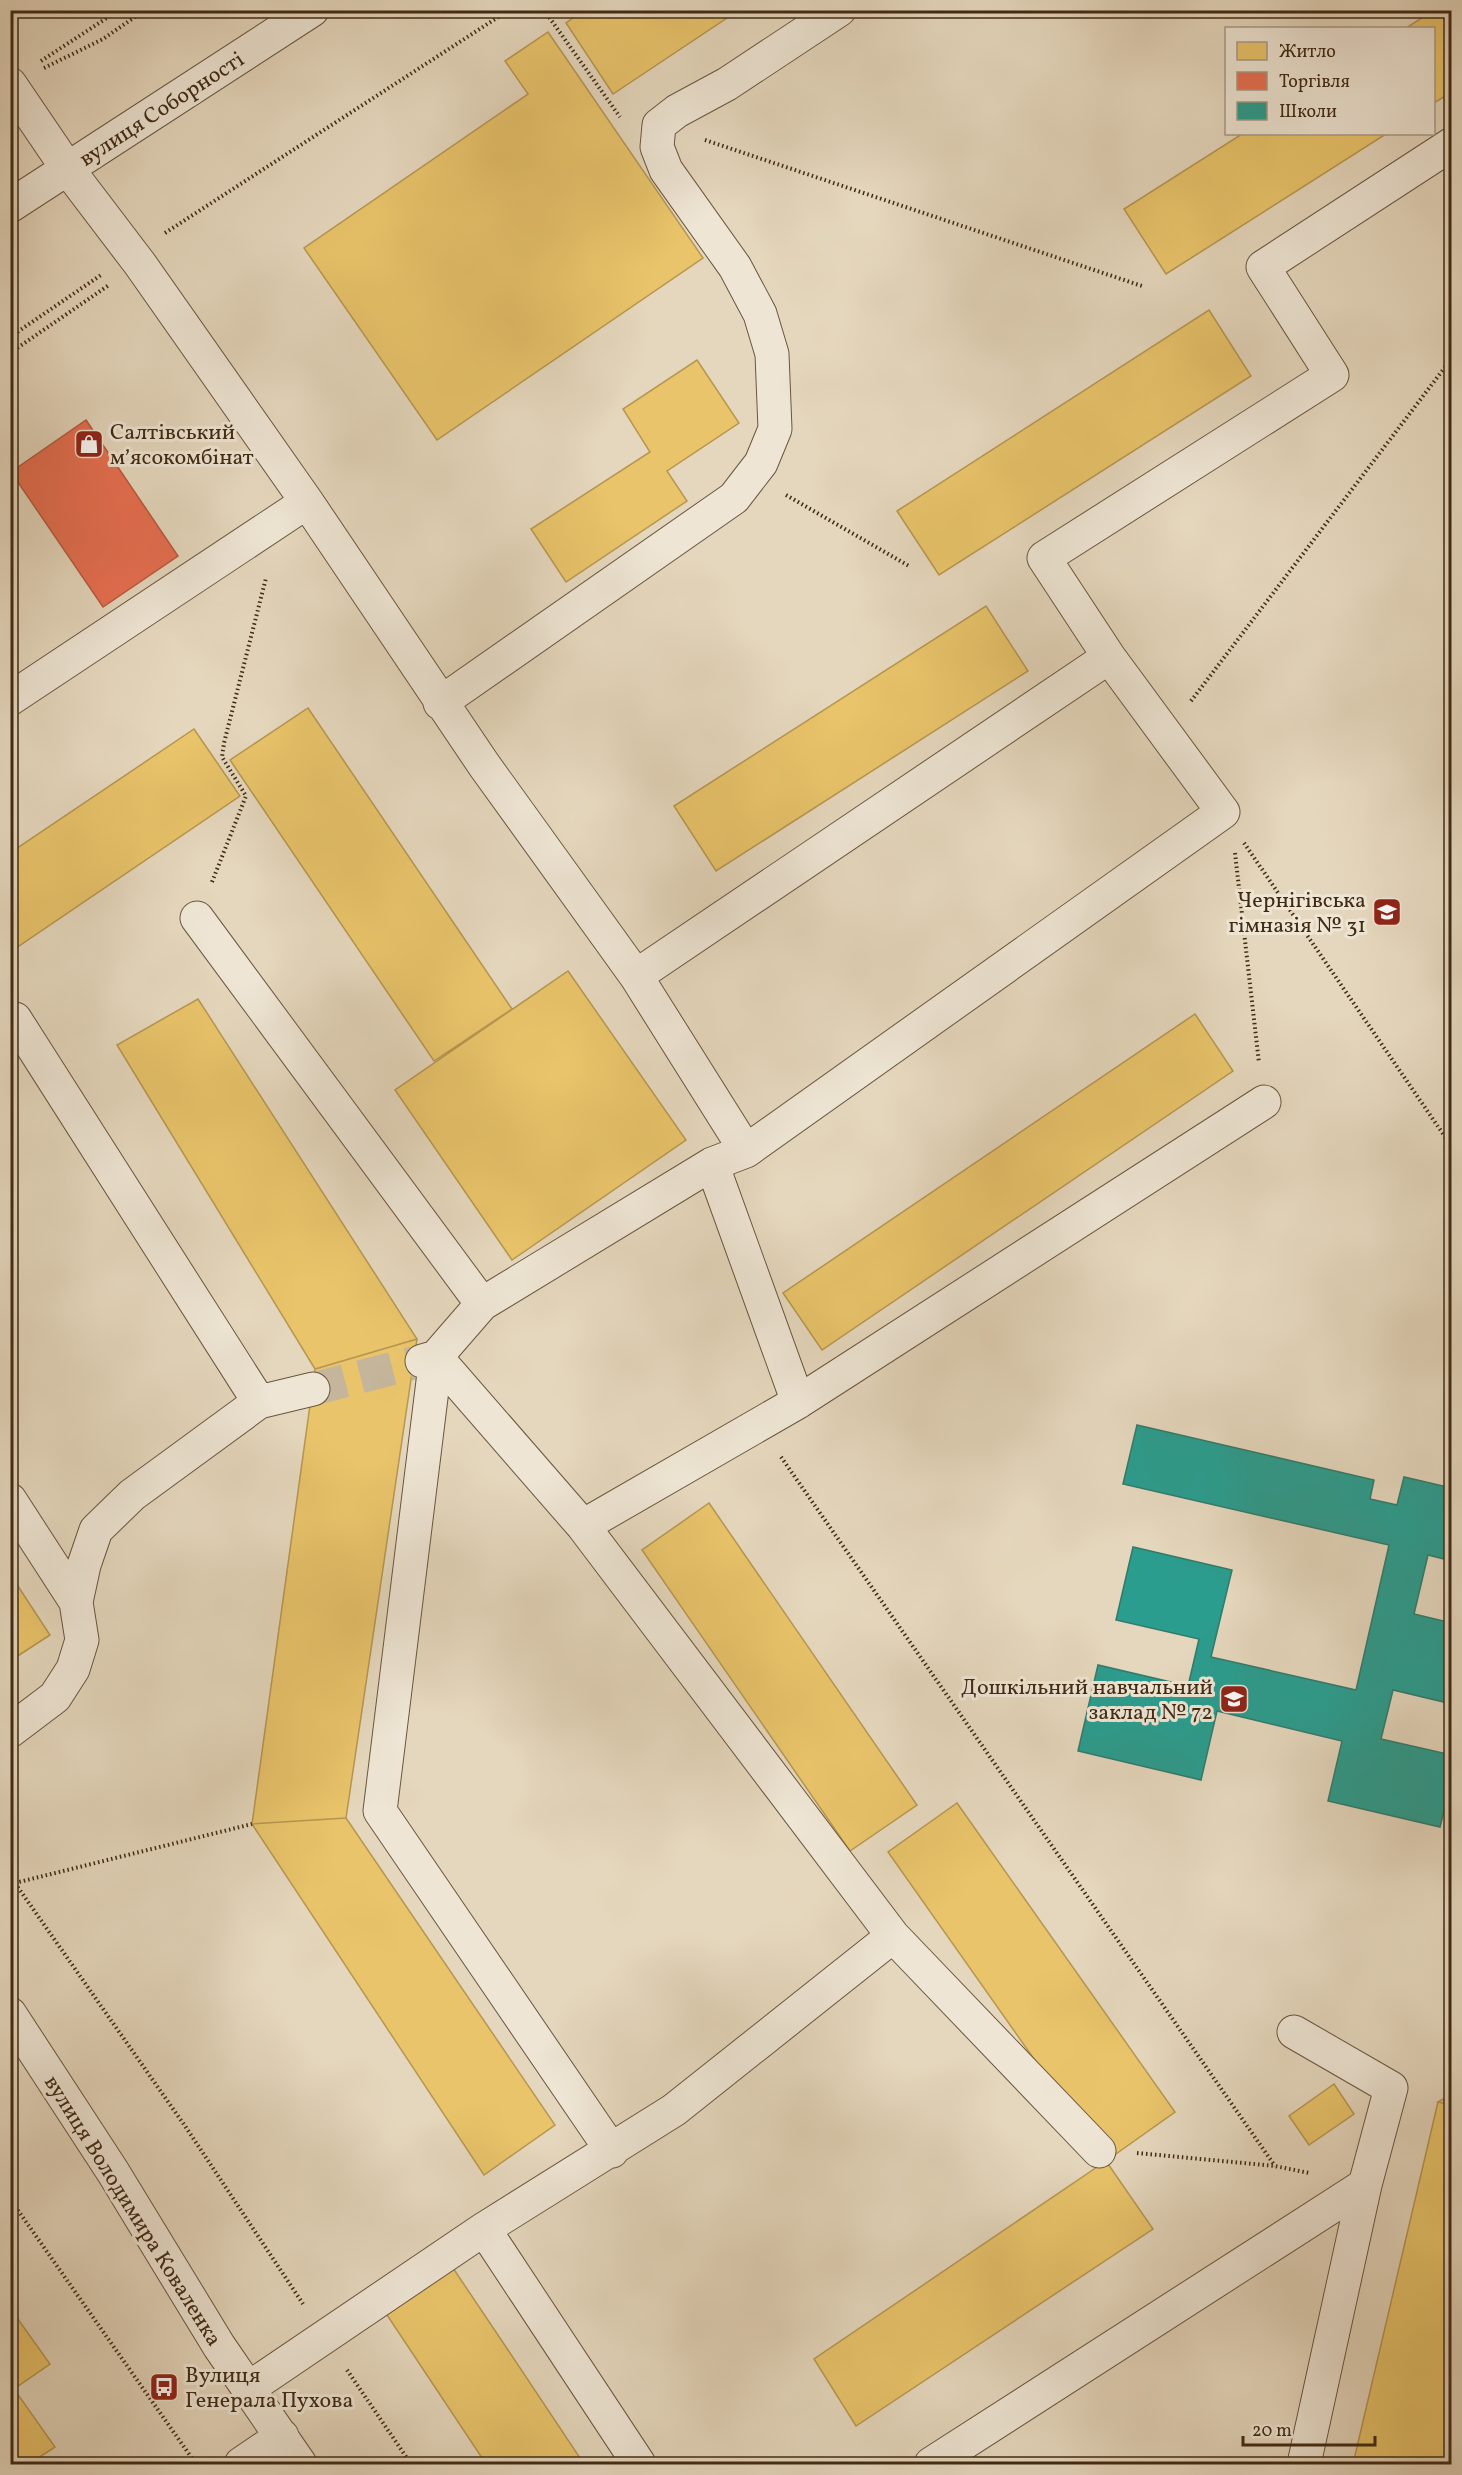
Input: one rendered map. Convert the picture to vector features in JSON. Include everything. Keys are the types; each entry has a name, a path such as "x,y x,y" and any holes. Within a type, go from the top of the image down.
{"street":[{"name":"вулиця Соборності","path":"10,206 312,10"},
{"path":"440,703 735,498 761,463 775,429 772,354 760,314 735,267 666,170 657,147 659,125 677,111 727,84 839,10"},
{"path":"12,86 67,168 136,259 308,502 440,703 636,976 746,1151"},
{"path":"612,2151 380,1811 425,1360 482,1304 712,1164 746,1151 1227,818 1109,657 1044,558 1332,375 1263,267 1452,144"},
{"path":"10,699 308,502"},
{"path":"636,976 1109,657"},
{"path":"197,918 482,1304"},
{"path":"10,1022 15,1019 259,1402"},
{"path":"582,1526 798,1402 1264,1102"},
{"path":"712,1164 798,1402"},
{"path":"425,1360 582,1526 893,1936 1099,2151"},
{"path":"10,1731 55,1697 73,1669 82,1640 76,1602 84,1566 96,1530 132,1495 259,1402 312,1389"},
{"path":"10,1500 76,1602"},
{"path":"249,2388 484,2229 612,2151 674,2110 893,1936"},
{"name":"вулиця Володимира Коваленка","path":"10,2014 112,2172 219,2346 300,2464"},
{"path":"1294,2032 1391,2088 1365,2186 1304,2464"},
{"path":"931,2464 1365,2186"},
{"path":"484,2229 639,2464"},
{"path":"241,2464 282,2436"}],"path":[{"path":"39,63 118,10"},
{"path":"12,86 52,62 103,39 145,10"},
{"path":"10,337 136,259 509,10"},
{"path":"544,10 622,120 659,125 1142,286"},
{"path":"10,353 136,259"},
{"path":"1166,734 1452,358"},
{"path":"752,476 909,566"},
{"path":"197,918 246,796 222,757 280,521"},
{"path":"1227,818 1264,1102"},
{"path":"1227,818 1452,1148"},
{"path":"759,1425 1275,2166"},
{"path":"15,1883 252,1824"},
{"path":"10,1876 185,2126 411,2464"},
{"path":"1132,2152 1275,2166 1365,2186"},
{"path":"10,2199 196,2464"}],"building: Житло":[{"path":"584,10 739,10 613,94 566,23"},
{"path":"1434,10 1438,10 1452,32 1452,92 1435,102 1435,27 1408,27"},
{"path":"548,32 703,258 437,440 304,248 528,94 505,61"},
{"path":"1240,135 1384,135 1166,274 1124,209"},
{"path":"1209,310 1251,376 939,575 897,511"},
{"path":"697,360 739,423 667,471 687,501 566,582 531,529 650,452 623,409"},
{"path":"986,606 1028,671 716,871 674,806"},
{"path":"308,708 512,1009 434,1061 230,760"},
{"path":"194,729 240,796 10,952 10,853"},
{"path":"568,971 686,1140 512,1260 395,1090"},
{"path":"198,999 417,1339 315,1369 117,1045"},
{"path":"1195,1014 1233,1071 822,1350 783,1293"},
{"path":"417,1339 346,1818 252,1824 315,1369"},
{"path":"709,1503 917,1805 850,1851 642,1550"},
{"path":"10,1574 50,1635 10,1661"},
{"path":"957,1803 1175,2112 1106,2161 888,1852"},
{"path":"346,1818 555,2125 484,2175 252,1824"},
{"path":"1334,2084 1354,2114 1309,2145 1289,2116"},
{"path":"1452,2094 1452,2105 1438,2102"},
{"path":"1438,2102 1452,2105 1452,2464 1353,2464"},
{"path":"1106,2161 1153,2229 856,2426 814,2359"},
{"path":"453,2268 584,2464 486,2464 385,2312"},
{"path":"10,2308 50,2364 14,2389 55,2447 38,2458 43,2464 10,2464"}],"building: Торгівля":[{"path":"86,420 178,556 103,607 11,472"}],"building: Школи":[{"path":"1137,1425 1374,1480 1370,1499 1397,1505 1404,1477 1452,1488 1452,1561 1428,1555 1414,1614 1452,1623 1452,1704 1393,1690 1381,1739 1452,1755 1452,1779 1440,1827 1328,1801 1342,1741 1217,1711 1201,1780 1078,1751 1098,1665 1188,1686 1199,1639 1116,1620 1133,1547 1232,1570 1211,1657 1356,1690 1389,1545 1123,1484"}],"tunnel":[{"path":"313,1389 414,1363"}],"place":[{"name":"Салтівський мʼясокомбінат","path":"89,444"},
{"name":"Чернігівська гімназія № 31","path":"1387,912"},
{"name":"Дошкільний навчальний заклад № 72","path":"1234,1699"},
{"name":"Вулиця Генерала Пухова","path":"164,2387"}]}
